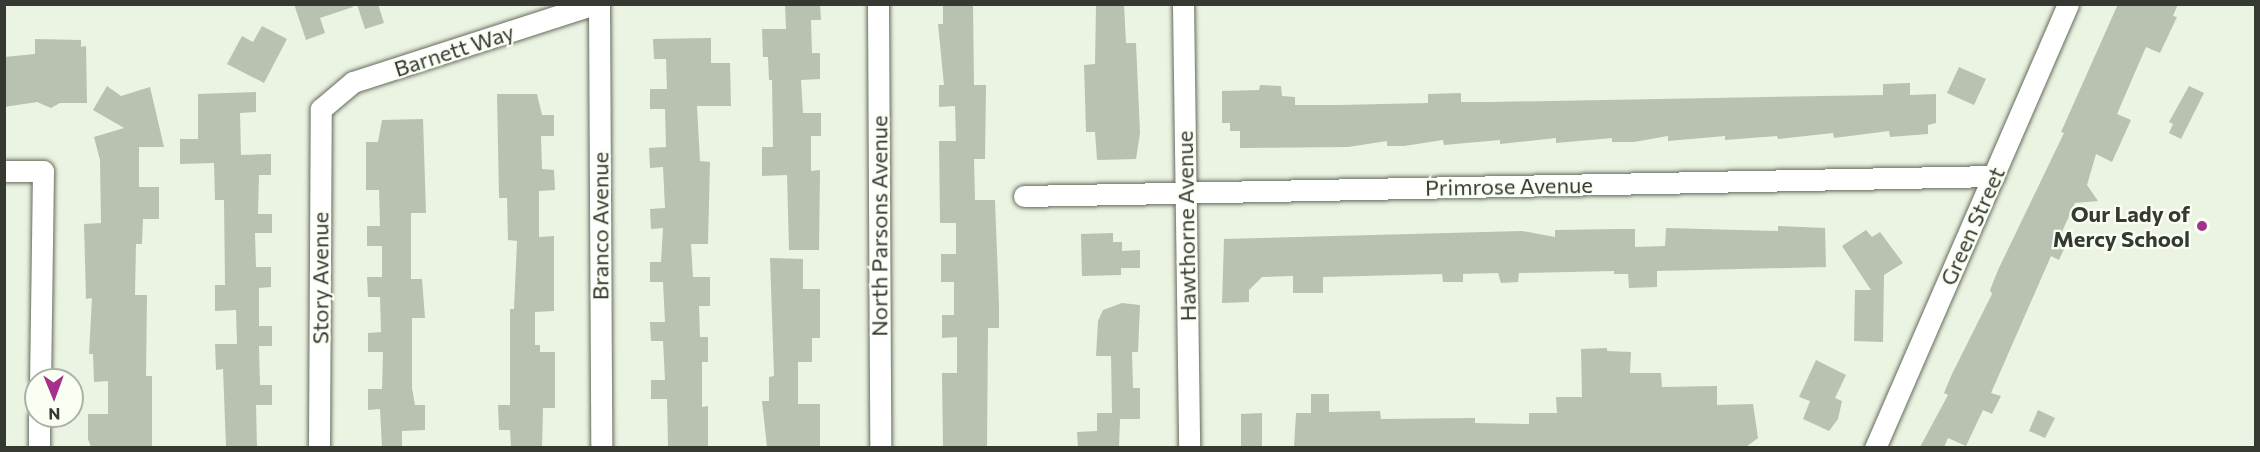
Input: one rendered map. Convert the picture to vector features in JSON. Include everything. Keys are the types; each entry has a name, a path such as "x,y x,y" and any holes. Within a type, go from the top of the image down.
{"street":[{"name":"Barnett Way","path":"321,108 353,82 594,4"},
{"name":"Branco Avenue","path":"599,4 601,447"},
{"name":"North Parsons Avenue","path":"878,4 880,447"},
{"name":"Hawthorne Avenue","path":"1183,4 1189,447"},
{"name":"Green Street","path":"1875,447 2068,4"},
{"name":"Story Avenue","path":"320,447 321,108"},
{"path":"4,171 43,171 40,368"},
{"name":"Primrose Avenue","path":"1024,196 1994,176"},
{"path":"39,428 39,447"}],"building":[{"path":"294,4 352,4 353,7 320,18 325,33 306,40"},
{"path":"357,4 378,4 384,23 365,29"},
{"path":"785,4 820,4 821,20 811,20 812,53 820,53 820,79 801,80 803,113 821,113 821,136 811,136 811,171 820,170 819,250 789,250 787,175 762,176 762,147 773,147 772,80 769,80 768,57 763,57 762,29 786,29"},
{"path":"943,4 973,4 974,85 986,85 985,159 974,159 975,200 995,200 999,305 999,328 988,328 987,447 943,447 942,373 957,373 957,337 942,338 942,315 954,315 954,282 941,282 941,254 956,254 956,223 940,223 939,141 956,141 955,106 939,107 939,85 944,85 938,24 943,24"},
{"path":"1096,4 1124,4 1126,43 1136,43 1140,133 1136,159 1097,160 1095,132 1086,132 1084,65 1095,64"},
{"path":"2118,4 2178,4 2173,16 2177,17 2160,53 2146,47 2117,114 2131,120 2112,162 2096,154 2087,185 2098,201 2075,203 2060,236 2068,240 2059,260 2051,256 1991,393 2001,396 1992,414 1983,410 1966,446 1948,438 1944,447 1920,447 1948,395 1944,393 1952,374 1992,294 1990,290 1998,270 2064,133 2061,132"},
{"path":"262,26 287,39 264,83 227,64 242,36 253,42"},
{"path":"711,38 711,63 730,63 731,106 697,106 700,161 710,162 708,244 691,244 693,277 710,277 710,306 699,306 700,337 708,337 708,362 702,362 702,407 708,406 708,447 668,447 667,399 651,399 651,380 665,380 663,341 651,341 650,322 665,322 663,282 650,282 650,262 661,262 663,228 651,229 650,209 665,208 663,167 650,168 649,148 666,147 665,109 650,109 650,89 667,89 666,59 654,59 653,39"},
{"path":"35,39 81,40 81,47 86,46 87,103 60,103 51,108 37,102 4,107 4,57 35,54"},
{"path":"1959,67 1986,79 1974,105 1947,93"},
{"path":"1910,83 1910,95 1936,94 1936,123 1928,125 1928,134 1890,137 1889,131 1834,138 1833,133 1778,139 1777,136 1725,140 1725,136 1668,141 1668,136 1634,142 1612,142 1612,138 1556,143 1556,138 1500,144 1500,140 1444,145 1443,140 1404,146 1387,146 1387,141 1348,147 1240,148 1240,131 1230,131 1230,123 1222,123 1222,91 1259,90 1260,85 1281,86 1282,96 1295,97 1295,105 1338,105 1428,103 1428,94 1461,93 1461,102 1883,95 1883,84"},
{"path":"107,86 121,96 150,87 164,147 139,147 139,187 159,187 159,219 143,219 142,244 136,244 135,295 147,295 146,376 152,376 152,447 91,447 88,439 88,414 108,414 108,381 94,382 93,354 89,354 92,298 86,299 84,224 101,223 100,160 94,137 124,128 93,110"},
{"path":"2189,86 2204,93 2181,139 2169,133 2173,124 2169,122"},
{"path":"256,92 256,112 240,113 241,155 271,154 271,175 259,175 258,214 272,214 272,233 255,233 256,267 271,267 271,287 259,288 259,326 272,326 272,346 259,346 260,385 272,385 272,405 256,405 257,447 226,447 223,369 216,370 215,344 237,344 236,310 215,311 215,285 225,285 224,200 215,200 214,163 180,164 180,139 198,139 198,94"},
{"path":"497,94 537,94 542,115 554,115 554,136 541,136 542,169 554,170 555,190 539,191 539,237 554,236 554,311 535,312 535,345 540,345 540,352 555,352 555,408 543,408 542,447 511,447 510,430 499,430 498,405 510,405 510,309 514,309 517,241 508,240 507,198 499,198"},
{"path":"423,119 426,213 411,213 411,279 422,279 425,318 412,318 412,388 415,405 425,405 425,430 402,431 402,447 382,447 380,409 368,410 368,389 382,389 383,352 368,352 368,333 381,332 380,297 368,297 367,277 382,277 382,246 367,246 367,226 380,226 379,190 366,190 366,142 378,142 382,120"},
{"path":"1778,226 1825,228 1826,267 1657,271 1657,287 1629,288 1628,274 1614,274 1614,271 1519,273 1518,282 1501,283 1498,273 1463,274 1463,282 1443,282 1442,274 1323,277 1323,293 1293,293 1293,276 1262,277 1249,290 1249,302 1222,303 1224,239 1522,231 1555,237 1555,230 1635,229 1635,247 1665,246 1666,228 1778,231"},
{"path":"1866,230 1872,237 1880,232 1903,263 1884,275 1883,342 1854,341 1855,290 1871,290 1842,246"},
{"path":"1113,233 1113,242 1122,242 1122,251 1140,250 1140,268 1121,268 1121,275 1082,276 1081,234"},
{"path":"770,258 803,259 803,289 820,289 820,338 812,338 812,362 798,362 798,404 820,404 820,447 767,447 762,401 769,401 769,377 774,376"},
{"path":"1122,303 1140,305 1138,352 1132,352 1133,388 1140,388 1140,419 1120,419 1119,447 1078,447 1077,432 1097,431 1097,413 1112,413 1111,356 1096,356 1098,321 1103,310"},
{"path":"1607,348 1607,351 1631,352 1630,373 1661,373 1662,387 1717,386 1717,405 1753,404 1758,438 1746,447 1294,447 1296,413 1311,413 1311,394 1329,394 1329,412 1380,411 1381,419 1475,418 1475,423 1529,424 1529,413 1557,413 1556,397 1582,397 1581,349"},
{"path":"1816,360 1846,375 1835,398 1842,401 1838,419 1829,431 1803,419 1810,401 1799,397"},
{"path":"2038,410 2055,418 2045,438 2029,431"},
{"path":"1262,413 1262,447 1241,447 1241,414"}],"place":[{"name":"Our Lady of Mercy School","path":"2202,226"}]}
